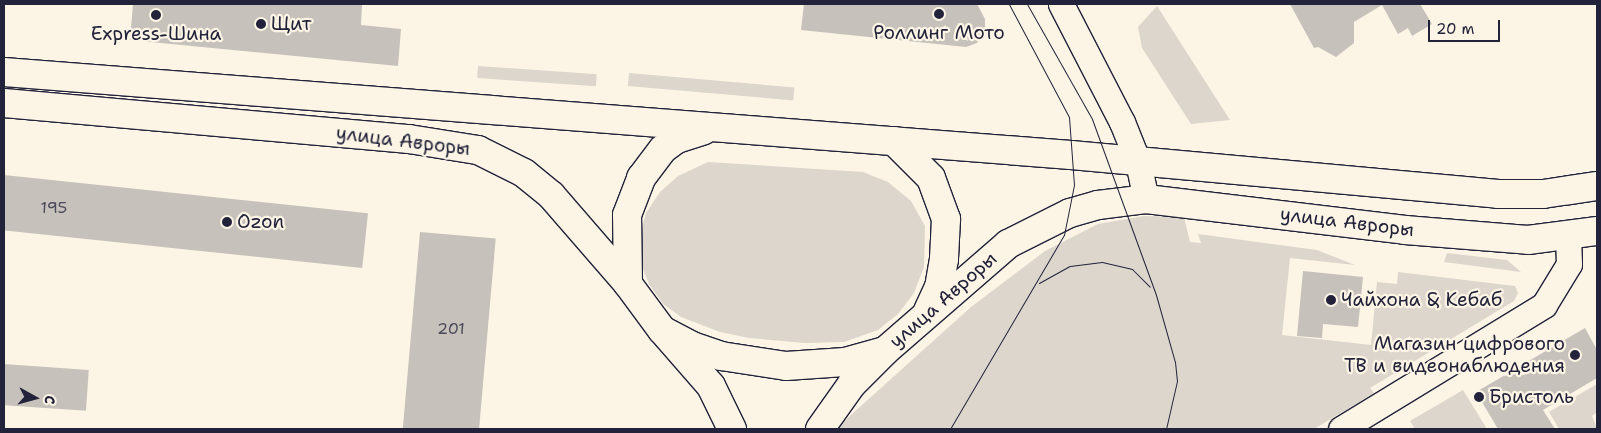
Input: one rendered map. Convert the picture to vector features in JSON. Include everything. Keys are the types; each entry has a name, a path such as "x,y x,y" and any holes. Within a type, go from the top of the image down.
{"main road":[{"name":"улица Авроры","path":"4,72 428,103 713,128 894,141 1498,194 1543,194 1597,186"},
{"name":"улица Авроры","path":"4,103 409,139 478,150 524,173 550,195 628,284 662,330 692,346 721,356 760,363 819,365 886,351 928,311 1008,244 1070,213 1146,199 1470,236 1528,240 1568,237 1597,231"},
{"path":"628,284 627,215 642,178 663,149 676,139 713,128"},
{"path":"894,141 931,178 946,219 944,259 939,287 928,311"},
{"path":"662,330 711,386 732,429"},
{"path":"820,429 852,384 886,351"}],"street":[{"path":"1061,4 1122,122 1138,162 1146,199"},
{"path":"1341,429 1544,305 1569,264 1568,237"}],"shaded area":[{"path":"1157,6 1230,120 1191,124 1142,48 1138,27"},
{"path":"478,66 597,74 596,86 477,78"},
{"path":"629,73 794,87 793,100 628,86"},
{"path":"708,162 863,172 888,182 911,201 925,226 924,267 914,293 898,314 878,330 844,342 805,343 749,338 720,332 681,317 663,304 649,284 641,264 639,239 646,213 660,192 678,176"},
{"path":"1144,216 1184,217 1190,242 1201,243 1198,234 1317,250 1355,265 1290,258 1282,335 1371,345 1377,282 1397,284 1398,272 1515,286 1518,293 1514,301 1370,388 1374,393 1314,429 839,429 842,423 971,307 1045,251 1098,224"},
{"path":"1447,253 1507,260 1521,272 1444,262"},
{"path":"1597,384 1597,412 1592,416 1597,429 1559,429 1549,412"},
{"path":"1463,390 1487,429 1415,429 1410,421"}],"building":[{"path":"133,4 362,4 361,25 401,29 398,66 130,40"},
{"path":"804,4 977,4 985,19 985,32 977,43 966,47 801,30"},
{"path":"1290,4 1420,4 1432,24 1412,36 1408,28 1398,34 1382,5 1354,22 1354,43 1336,57 1318,47 1314,48"},
{"path":"4,175 368,213 362,268 4,230"},
{"path":"420,232 496,239 479,429 403,429"},
{"name":"Чайхона & Кебаб","path":"1303,271 1363,277 1358,327 1323,324 1322,338 1297,336"},
{"path":"1585,328 1597,350 1597,378 1543,410 1555,429 1498,429 1476,392"},
{"path":"4,364 89,370 86,411 4,405"}],"tram line":[{"path":"950,429 1064,235 1074,185 1069,117 1009,4"},
{"path":"1027,4 1092,119 1156,295 1175,362 1177,381 1166,429"},
{"path":"1039,283 1070,266 1102,262 1132,269 1150,287"}],"place":[{"name":"Роллинг Мото","path":"939,14"},
{"name":"Express-Шина","path":"156,15"},
{"name":"Щит","path":"261,24"},
{"name":"Ozon","path":"227,222"},
{"name":"Чайхона & Кебаб","path":"1331,300"},
{"name":"Магазин цифрового ТВ и видеонаблюдения","path":"1575,355"},
{"name":"Бристоль","path":"1479,397"}]}
